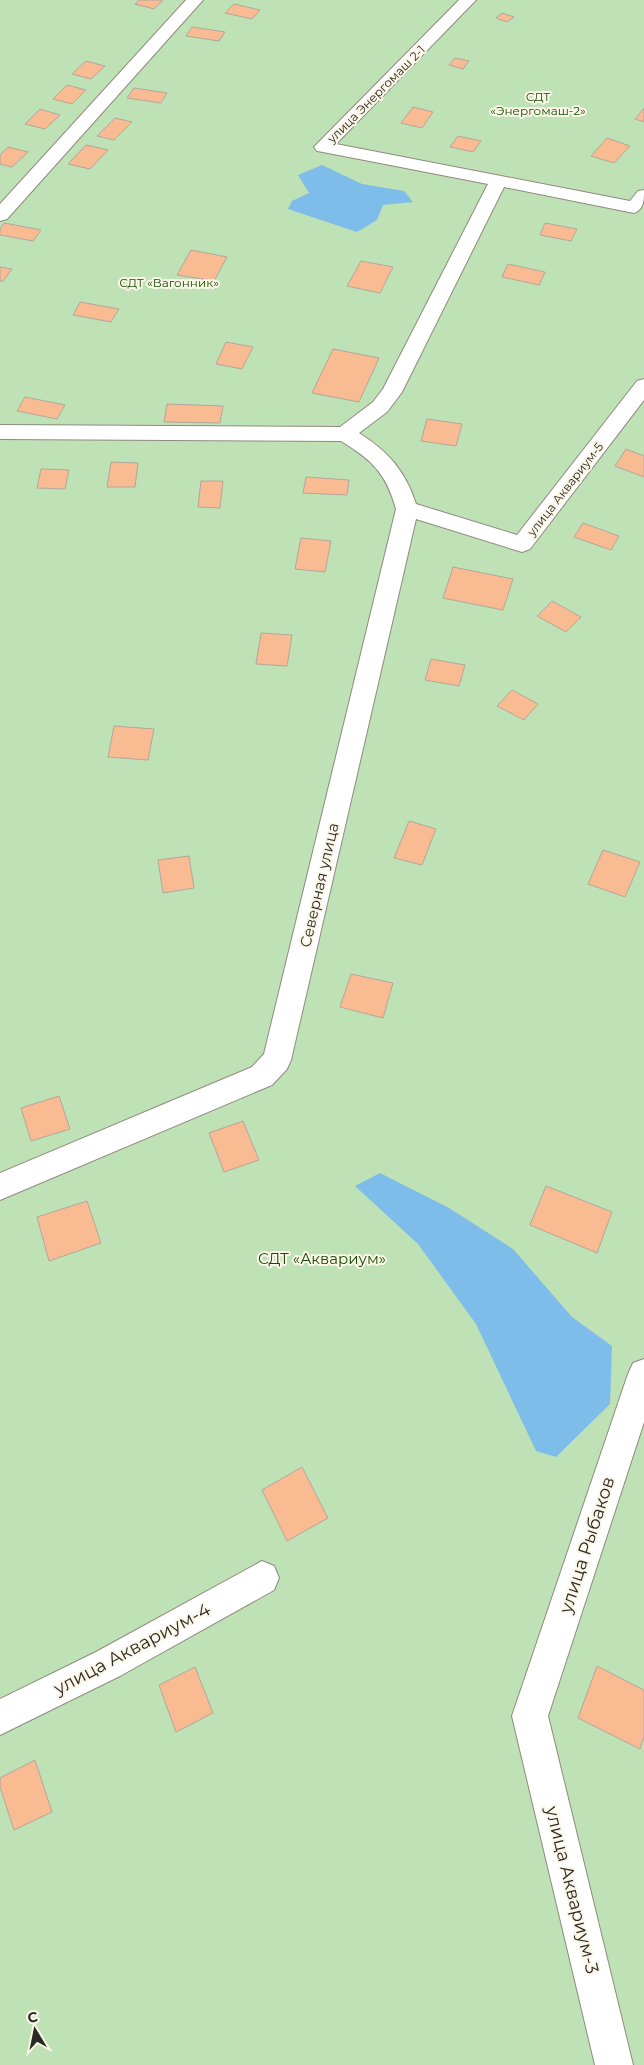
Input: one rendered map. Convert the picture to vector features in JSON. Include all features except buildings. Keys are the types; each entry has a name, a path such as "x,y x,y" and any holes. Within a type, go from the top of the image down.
{"street":[{"path":"0,216 195,0"},
{"name":"улица Энергомаш 2-1","path":"468,0 324,147 498,182"},
{"path":"0,432 346,434 380,406 392,392 498,182 634,207 644,195"},
{"name":"улица Аквариум-5","path":"407,509 522,544 644,386"},
{"name":"Северная улица","path":"0,1187 262,1076 277,1060 407,509 400,483 384,461 346,434"},
{"name":"улица Рыбаков","path":"530,1716 644,1374"},
{"name":"улица Аквариум-4","path":"0,1717 108,1664 262,1578"},
{"name":"улица Аквариум-3","path":"530,1716 614,2065"}],"green space":[{"name":"СДТ «Аквариум»","path":"0,0 644,0 644,2065 0,2065"}],"water":[{"path":"322,165 362,184 404,191 413,202 383,205 377,220 357,232 288,209 292,201 309,193 298,175"},
{"path":"380,1173 449,1208 513,1249 572,1317 612,1346 610,1404 556,1457 536,1451 476,1324 418,1244 355,1186"}],"park label":[{"name":"СДТ «Энергомаш-2»","path":"538,103"},
{"name":"СДТ «Вагонник»","path":"169,282"}]}
